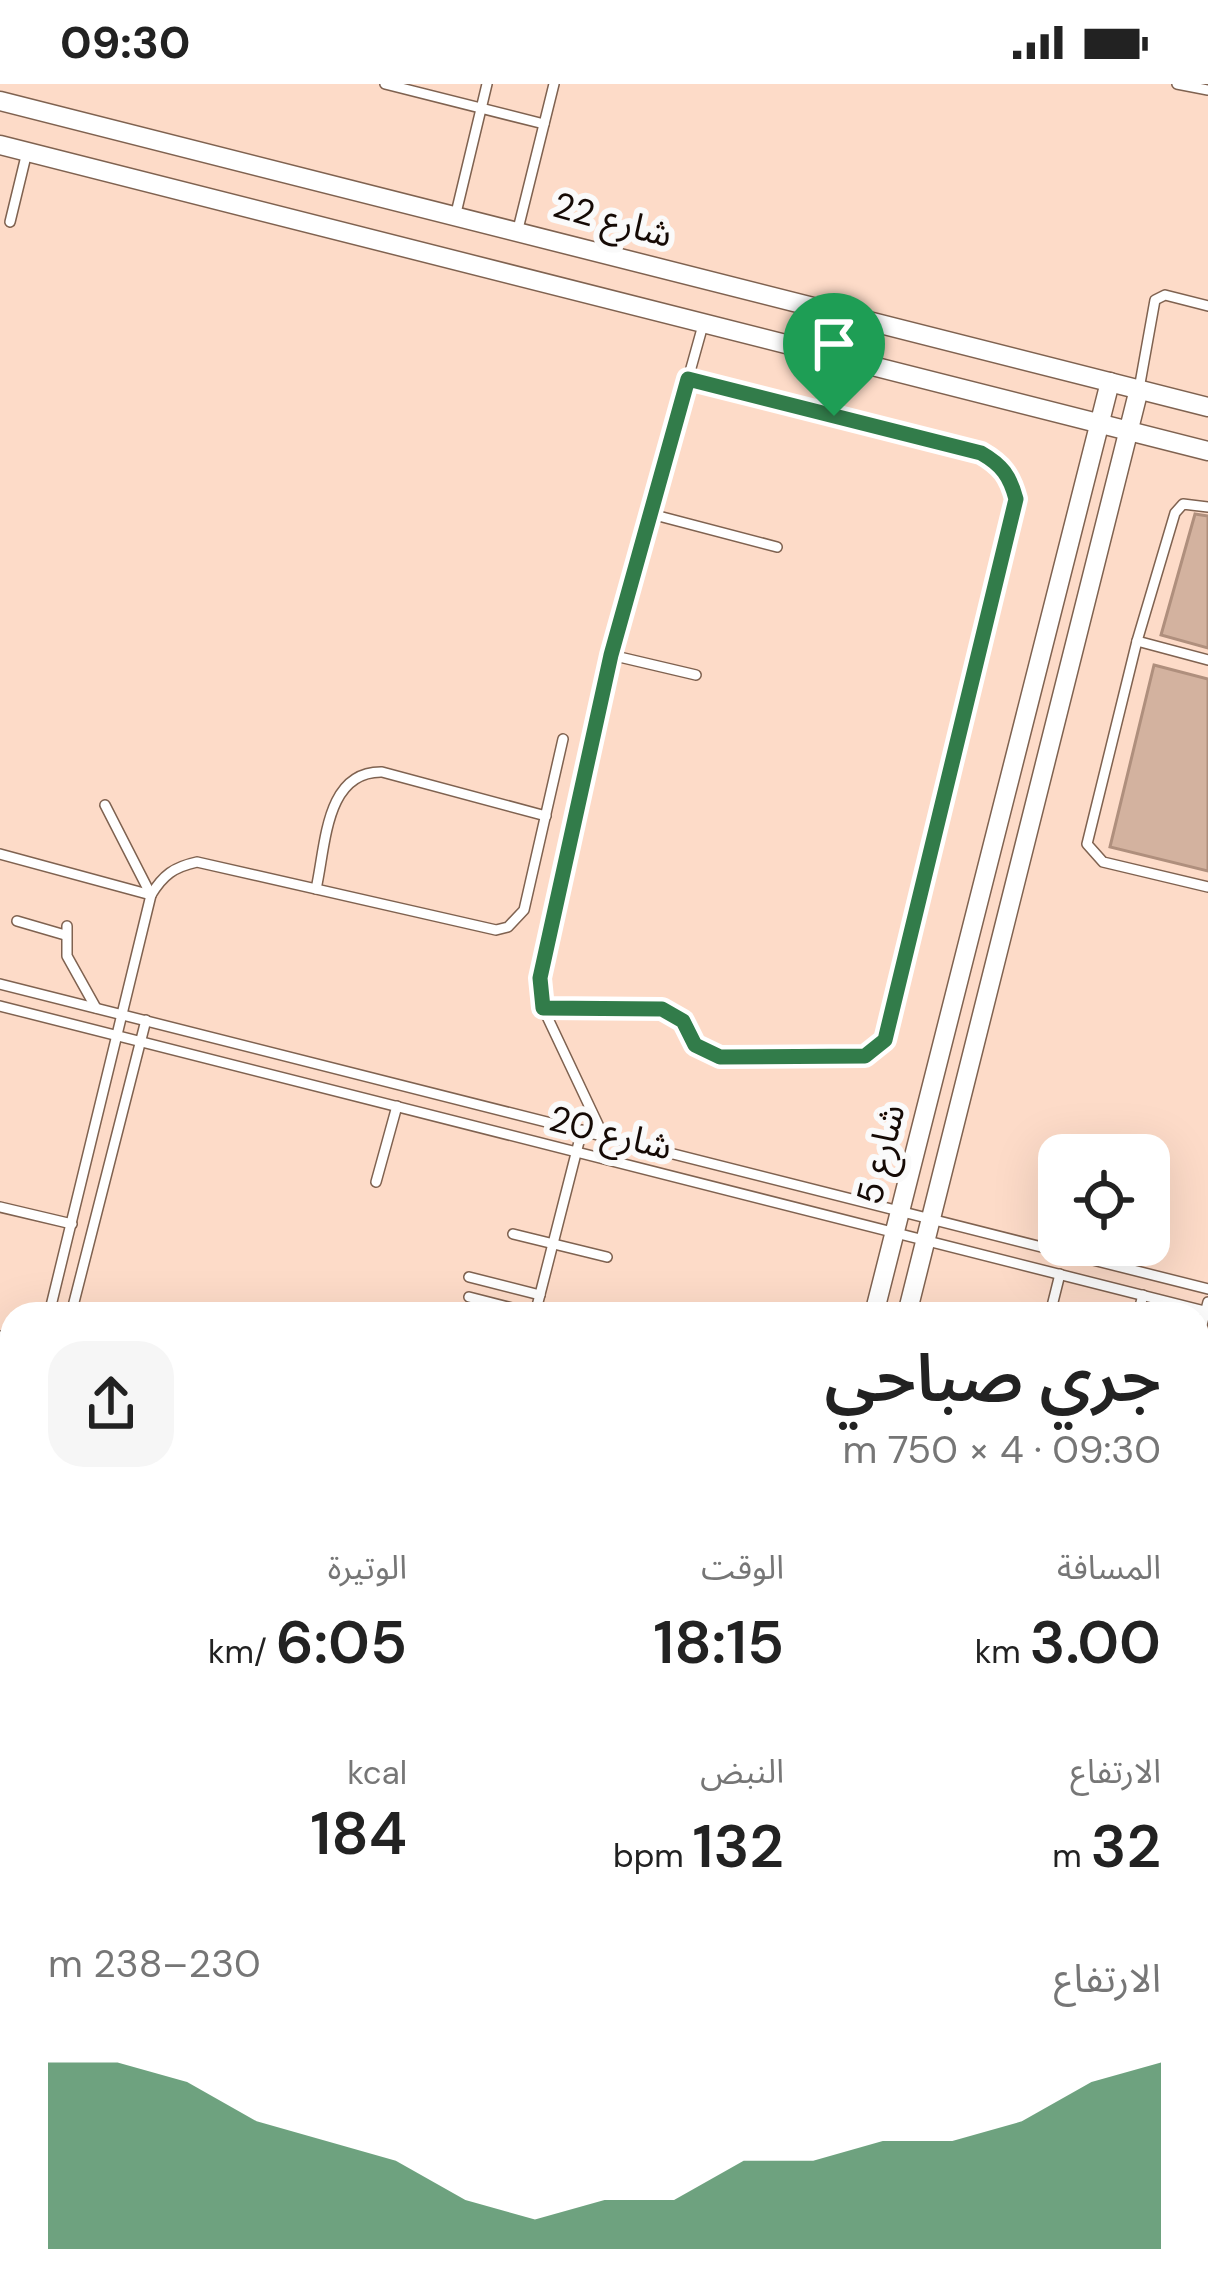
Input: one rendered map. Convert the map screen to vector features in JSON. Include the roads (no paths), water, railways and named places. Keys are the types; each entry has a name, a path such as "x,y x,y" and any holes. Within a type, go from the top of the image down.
{"street":[{"name":"شارع 22","path":"0,101 1208,407"},
{"path":"0,145 1208,451"},
{"name":"شارع 5","path":"877,1302 1110,382"},
{"name":"شارع 5","path":"910,1302 1139,389"}],"lane":[{"path":"385,84 544,124"},
{"path":"456,213 487,84"},
{"path":"518,229 554,84"},
{"path":"1177,84 1208,90"},
{"path":"10,222 27,152"},
{"path":"1139,389 1155,300 1165,296 1208,307"},
{"path":"604,1135 543,1008 540,978 611,655 703,325"},
{"path":"543,1008 662,1009 683,1021 695,1045 720,1057 865,1056 877,1050 891,1017 1016,499 1011,479 981,453 688,379"},
{"path":"1208,507 1190,502 1178,507 1137,641 1087,844 1103,862 1208,887"},
{"path":"651,514 777,547"},
{"path":"1137,641 1208,660"},
{"path":"611,655 696,675"},
{"path":"52,1302 151,895 162,878 178,866 197,862 496,930 508,927 524,910 563,739"},
{"path":"316,889 337,797 347,781 363,772 382,772 546,816"},
{"path":"105,805 151,895"},
{"path":"0,854 151,895"},
{"path":"17,922 66,930 67,956 96,1008"},
{"name":"شارع 20","path":"0,984 1208,1289"},
{"name":"شارع 20","path":"0,1006 1177,1302"},
{"path":"74,1302 146,1020"},
{"path":"376,1182 397,1106"},
{"path":"538,1302 582,1130"},
{"path":"0,1207 72,1224"},
{"path":"513,1234 607,1257"},
{"path":"1053,1302 1060,1274"},
{"path":"470,1277 540,1295"},
{"path":"1141,1302 1143,1295"},
{"path":"469,1298 486,1302"}]}
